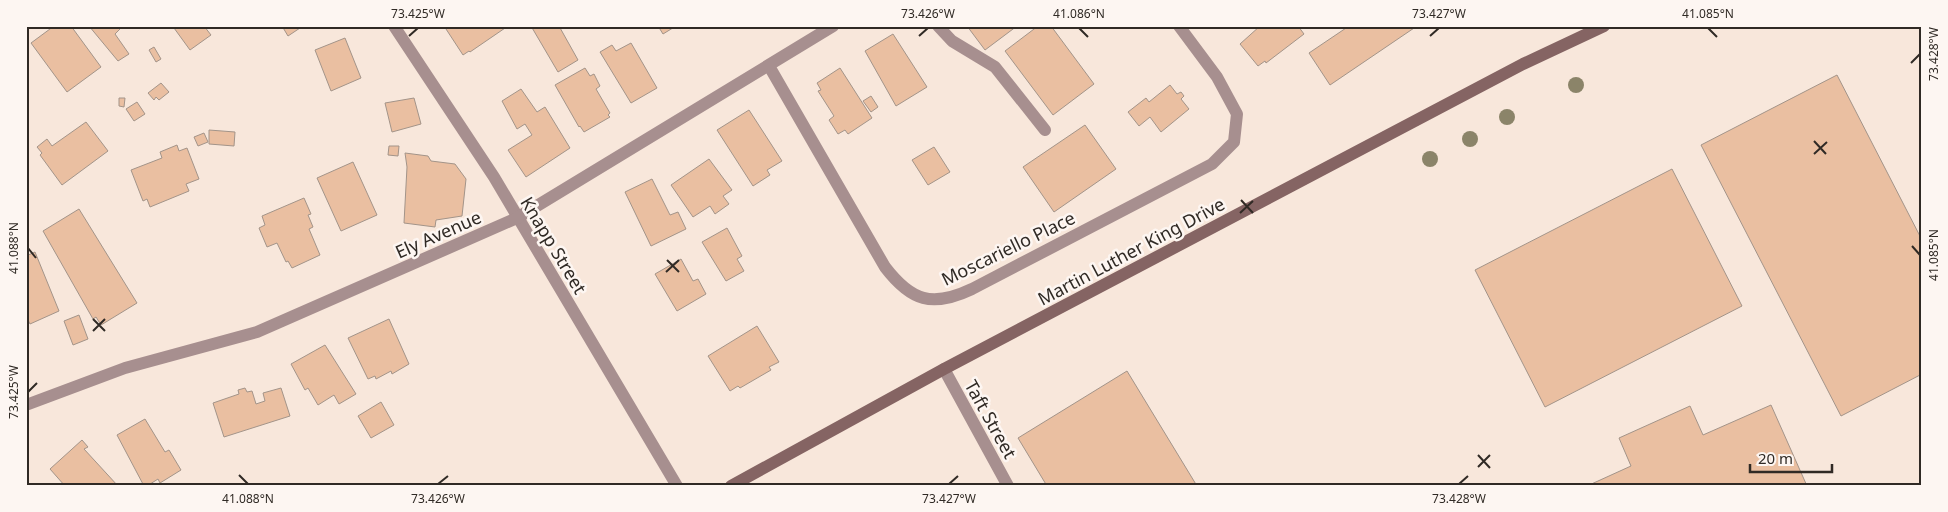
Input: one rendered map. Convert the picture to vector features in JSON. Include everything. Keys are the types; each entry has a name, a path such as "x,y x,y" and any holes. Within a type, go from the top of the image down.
{"main road":[{"name":"Martin Luther King Drive","path":"731,486 944,369 1523,64 1604,26"}],"street":[{"name":"Knapp Street","path":"394,26 494,177 677,486"},
{"name":"Ely Avenue","path":"26,405 125,368 257,332 517,218 833,26"},
{"path":"938,26 952,41 995,67 1045,130"},
{"name":"Moscariello Place","path":"769,66 885,267 896,282 923,300 954,298 1212,164 1234,142 1237,114 1217,77 1179,26"},
{"name":"Taft Street","path":"944,369 1008,486"}],"building":[{"path":"54,26 71,26 101,67 67,92 31,43"},
{"path":"89,26 123,26 115,34 129,54 118,61"},
{"path":"177,26 204,26 211,35 190,50 174,28"},
{"path":"282,26 303,26 288,36"},
{"path":"450,26 508,26 463,55 446,29"},
{"path":"531,26 559,26 578,60 558,72"},
{"path":"658,26 676,26 663,34"},
{"path":"967,26 1017,26 985,50"},
{"path":"1038,26 1051,26 1094,84 1053,115 1005,51"},
{"path":"1260,26 1298,26 1304,34 1266,63 1265,61 1258,66 1240,44"},
{"path":"1349,26 1417,26 1330,85 1309,53"},
{"path":"893,34 927,87 896,106 865,51"},
{"path":"345,38 361,78 331,91 315,50"},
{"path":"631,43 657,88 631,103 600,52 612,45 616,51"},
{"path":"154,47 161,59 156,62 149,50"},
{"path":"585,68 590,76 594,74 600,86 596,89 610,113 608,115 610,117 584,132 579,127 555,85"},
{"path":"840,68 872,118 848,134 845,130 838,134 829,120 834,116 818,91 821,90 817,83"},
{"path":"1837,75 1922,240 1922,374 1841,416 1701,145"},
{"path":"161,83 169,92 159,100 156,97 154,100 148,93"},
{"path":"1170,85 1177,94 1181,92 1184,96 1181,99 1189,109 1161,132 1150,117 1139,126 1128,112 1146,98 1149,102"},
{"path":"521,89 537,112 545,107 570,148 526,177 508,150 532,135 525,124 517,129 502,101"},
{"path":"871,96 878,107 871,112 863,101"},
{"path":"119,98 125,98 124,107 119,106"},
{"path":"414,98 421,124 392,132 385,103"},
{"path":"137,102 145,114 134,121 126,109"},
{"path":"749,110 782,161 767,170 770,175 753,186 717,130"},
{"path":"86,122 108,151 62,185 40,155 42,153 37,147 47,139 52,146"},
{"path":"1085,125 1116,169 1054,212 1023,167"},
{"path":"209,130 235,132 234,146 209,144"},
{"path":"204,133 208,142 198,146 194,137"},
{"path":"177,145 179,151 187,148 199,179 186,184 189,191 150,207 147,199 143,201 131,170 162,158 160,152"},
{"path":"389,146 399,146 398,156 388,155"},
{"path":"934,147 950,172 928,185 912,160"},
{"path":"405,153 428,156 431,161 455,164 466,179 462,216 436,220 435,227 404,223 407,167"},
{"path":"709,159 732,190 723,196 729,204 715,214 710,206 693,217 671,185"},
{"path":"353,162 377,215 341,231 317,178"},
{"path":"1672,169 1742,306 1545,407 1475,270"},
{"path":"652,179 670,215 678,212 686,229 651,246 625,192"},
{"path":"304,198 311,214 308,215 313,227 309,229 320,255 292,268 288,261 286,262 277,243 267,247 259,228 265,225 262,216"},
{"path":"79,209 137,303 101,325 96,317 93,319 43,231"},
{"path":"727,228 742,256 737,259 744,271 726,281 702,242"},
{"path":"35,252 59,311 30,324 26,316 26,256"},
{"path":"681,259 693,281 698,279 706,294 677,311 655,274"},
{"path":"79,315 88,339 73,345 64,321"},
{"path":"389,319 409,364 392,374 391,371 376,379 375,376 368,379 348,338"},
{"path":"757,326 779,362 769,367 771,370 740,388 738,386 730,391 708,356"},
{"path":"325,345 356,394 339,404 334,395 318,405 308,388 305,390 291,364"},
{"path":"1127,371 1197,486 1047,486 1018,438"},
{"path":"245,388 247,392 252,391 256,404 265,401 263,393 281,388 290,416 224,437 213,403 239,394 238,390"},
{"path":"381,402 394,425 371,438 358,416"},
{"path":"1771,405 1807,486 1587,486 1631,466 1619,438 1690,406 1703,435"},
{"path":"145,419 165,452 169,450 181,470 160,483 158,479 147,486 144,486 117,435"},
{"path":"82,440 88,447 84,449 118,486 65,486 50,469"}]}
